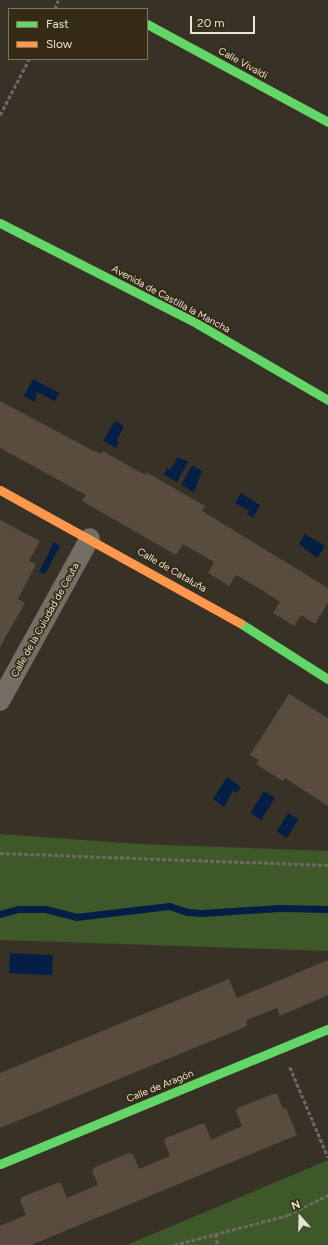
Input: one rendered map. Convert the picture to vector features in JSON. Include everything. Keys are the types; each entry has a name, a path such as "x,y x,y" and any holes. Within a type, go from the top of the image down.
{"street":[{"name":"Calle Vivaldi","path":"148,25 328,122"},
{"name":"Avenida de Castilla la Mancha","path":"0,223 198,324 328,400"},
{"name":"Calle de Cataluña","path":"0,490 213,606 328,679"},
{"name":"Calle de la Cuiudad de Ceuta","path":"0,702 90,538"},
{"name":"Calle de Aragón","path":"0,1164 328,1029"}],"path":[{"path":"0,115 28,60"},
{"path":"0,853 328,866"},
{"path":"282,1048 328,1157"},
{"path":"174,1245 288,1215 328,1195"},
{"path":"216,1234 218,1245"}],"green space":[{"path":"0,834 138,844 328,851 328,951 0,940"},
{"path":"328,1160 328,1245 127,1245"}],"water":[{"path":"33,379 59,393 55,401 37,392 35,402 24,396"},
{"path":"115,421 124,426 117,440 119,442 116,448 103,441"},
{"path":"178,457 188,462 177,482 164,475 167,468 170,470"},
{"path":"192,465 202,471 194,492 181,485"},
{"path":"241,493 260,505 253,518 247,514 249,511 235,503"},
{"path":"305,534 325,546 317,558 299,544"},
{"path":"54,542 60,546 45,574 39,572"},
{"path":"227,777 241,787 237,793 233,791 224,807 213,799"},
{"path":"264,791 275,798 261,820 250,813"},
{"path":"288,813 298,819 287,838 277,832"},
{"path":"10,953 53,955 52,975 9,973"}],"building":[{"path":"0,401 90,449 101,454 103,451 145,475 146,472 205,506 202,511 328,588 328,603 315,624 301,615 294,626 273,613 280,602 260,589 236,575 229,586 208,573 214,562 183,544 176,555 82,501 86,495 0,448"},
{"path":"0,520 40,541 29,561 36,564 18,599 25,603 0,647"},
{"path":"289,694 328,718 328,806 285,778 283,781 256,764 259,760 250,755"},
{"path":"328,960 328,995 280,1016 277,1008 246,1020 247,1024 245,1027 0,1128 0,1073 229,979 237,998"},
{"path":"273,1094 277,1094 283,1109 286,1108 297,1135 31,1245 0,1245 0,1226 26,1215 20,1200 22,1197 57,1183 61,1183 67,1198 98,1185 92,1171 95,1167 129,1153 133,1154 139,1169 170,1156 164,1141 166,1138 201,1124 205,1124 211,1140 242,1126 236,1111 238,1108"}],"waterway":[{"path":"0,914 18,909 45,909 76,917 169,906 188,912 202,913 279,908 328,909"}],"traffic: fast":[{"path":"148,25 328,122"},
{"path":"0,223 198,324 328,400"},
{"path":"240,623 328,679"},
{"path":"0,1164 328,1029"}],"traffic: slow":[{"path":"0,490 240,623"}]}
